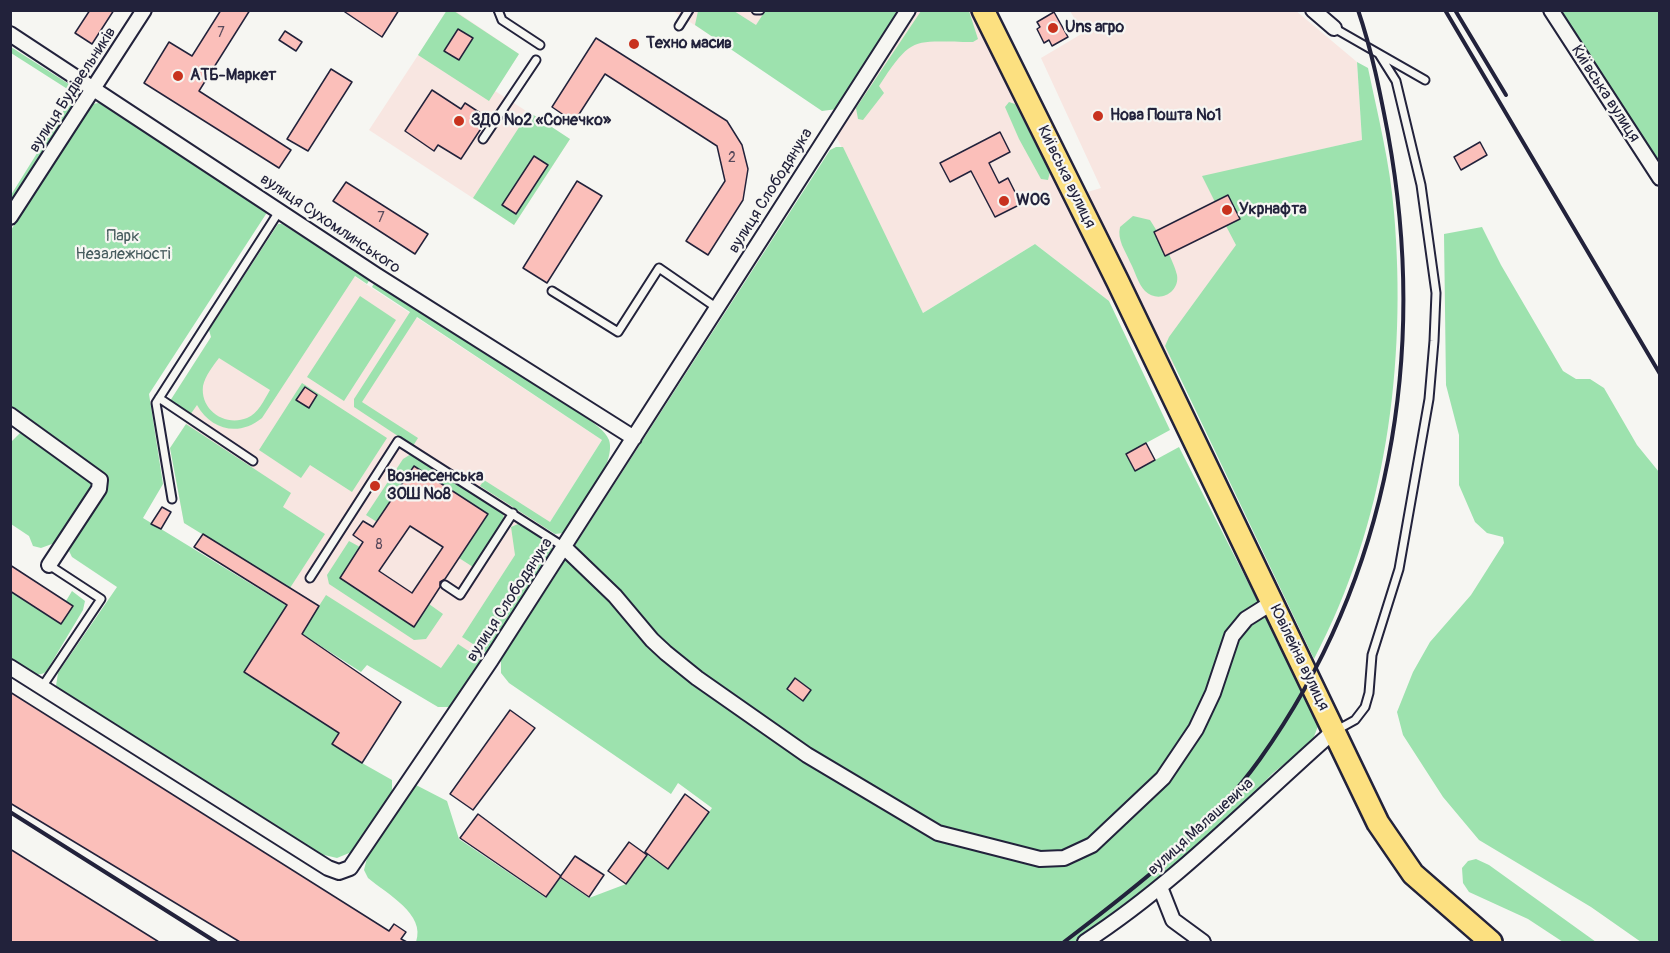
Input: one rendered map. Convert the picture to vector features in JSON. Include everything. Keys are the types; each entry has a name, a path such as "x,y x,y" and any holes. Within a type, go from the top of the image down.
{"main road":[{"name":"Київська вулиця","path":"983,10 1148,344"},
{"name":"Ювілейна вулиця","path":"1148,344 1378,823 1413,874 1491,942"}],"street":[{"name":"вулиця Будівельників","path":"10,217 144,10"},
{"name":"вулиця Слободянука","path":"10,667 327,868 345,871 354,864 564,547 829,129 908,10"},
{"path":"1313,10 1334,28"},
{"name":"Київська вулиця","path":"1551,10 1659,178"},
{"name":"вулиця Сухомлинського","path":"10,34 376,275 634,438"},
{"path":"10,415 100,480 99,489 49,565"},
{"path":"564,547 615,597 646,634 666,653 697,678 807,755 938,833 1040,859 1074,856 1092,845 1163,778 1196,729 1213,693 1232,636 1245,619 1273,602"},
{"name":"вулиця Малашевича","path":"1085,942 1116,923 1160,887 1334,731"},
{"path":"1160,887 1173,920 1203,942"}],"lane":[{"path":"498,10 502,20 540,45"},
{"path":"680,26 689,10"},
{"path":"1334,28 1425,80"},
{"path":"1334,731 1355,720 1365,707 1369,693 1372,656 1400,569 1429,399 1434,341 1436,292 1421,185 1396,81 1379,54"},
{"path":"483,139 536,60"},
{"path":"172,500 156,403 280,210"},
{"path":"552,291 618,332 659,268 717,308"},
{"path":"159,398 253,461"},
{"path":"310,578 398,441 564,547"},
{"path":"446,585 460,595 513,513"},
{"path":"42,687 101,599 49,565"}],"shaded area":[{"name":"ЗДО №2 «Сонечко»","path":"454,10 519,54 495,91 570,139 514,225 369,130 447,11"},
{"path":"1295,10 1357,62 1362,140 1293,156 1174,367 1169,370 1084,193 1101,188 1041,58 1083,33 1070,11"},
{"path":"673,11 765,11 739,54"},
{"path":"918,11 976,11 1119,296 1109,301 1035,244 923,313 835,134"},
{"name":"Вознесенська ЗОШ №8","path":"281,228 602,440 438,699 194,547 203,534 184,523 170,448 192,415 170,401"}],"green space":[{"path":"447,10 454,11 519,54 489,101 418,55"},
{"path":"698,11 734,11 756,25 765,11 903,11 837,109 822,111 695,25"},
{"path":"921,11 969,11 978,39 973,42 926,42 908,49 890,69 879,86 884,93 863,120 858,119 856,108"},
{"path":"1560,11 1659,11 1659,162"},
{"path":"11,47 75,88 79,96 11,202 11,195 72,97 69,90 11,53"},
{"path":"1357,62 1368,68 1390,176 1397,270 1397,327 1393,385 1386,442 1359,553 1339,607 1314,659 1165,346 1169,337 1236,245 1226,226 1239,219 1215,202 1202,176 1362,140"},
{"path":"1009,102 1015,104 1050,172 1048,180 1041,179 1019,139 1005,107"},
{"name":"Парк Незалежності","path":"99,103 268,211 149,394 163,484 143,518 310,620 326,595 441,668 458,644 482,660 454,703 449,707 438,707 367,665 361,672 279,619 244,672 339,733 362,763 392,780 392,797 354,851 337,858 320,854 62,693 56,686 58,673 117,587 72,557 69,551 109,479 11,408 11,230 92,104"},
{"path":"529,112 570,139 514,225 473,198"},
{"path":"843,147 923,313 1035,244 1109,301 1170,430 1126,454 1135,471 1179,447 1317,718 1318,726 1312,742 1273,773 1211,837 1110,921 1078,942 416,942 418,932 410,914 368,878 364,870 368,854 416,785 447,801 459,839 546,898 560,878 589,898 626,884 647,855 668,869 712,808 678,783 671,794 509,683 501,673 501,660 830,150"},
{"path":"1133,216 1150,220 1173,262 1177,281 1175,287 1167,295 1156,297 1145,291 1122,245 1120,227"},
{"path":"278,224 282,224 370,279 367,284 355,276 262,418 244,428 226,428 218,425 203,414 197,405 190,415 170,401 211,337 209,330","holes":["219,358 270,390 251,416 239,420 230,420 216,414 210,409 203,395 207,375"]},
{"path":"1482,227 1501,265 1563,371 1576,379 1590,379 1604,388 1637,445 1659,472 1659,942 1641,942 1591,907 1479,840 1443,797 1403,735 1397,712 1413,672 1430,642 1471,595 1504,543 1503,537 1487,533 1475,522 1459,485 1459,435 1446,385 1444,234"},
{"path":"375,282 586,417 605,433 609,440 610,450 602,475 578,515 563,533 555,534 480,486 484,480 550,522 602,440 417,317 362,402 418,438 413,446 354,407 354,399 410,312 372,287"},
{"path":"360,296 396,320 344,401 307,377"},
{"path":"302,383 387,438 352,492 310,465 301,478 259,450"},
{"path":"186,424 291,493 283,507 325,534 290,588 184,523 170,448"},
{"path":"20,433 93,484 60,541 41,548 33,546 29,536 11,524 10,443"},
{"path":"411,454 503,511 504,521 473,567 459,558 488,514 414,466 377,522 366,515 403,459"},
{"path":"518,524 550,542 552,549 487,653 462,637 515,555 511,527"},
{"path":"349,541 360,547 340,578 414,626 429,604 443,614 426,639 414,640 329,584 327,575"},
{"path":"10,591 61,624 73,606 66,601 72,591 85,601 83,610 46,672 32,673 11,660"},
{"path":"1476,859 1489,865 1596,942 1563,942 1528,919 1469,892 1463,883 1462,868 1468,861"}],"building":[{"path":"90,10 114,10 92,44 75,33"},
{"path":"221,10 250,10 199,91 291,150 279,168 144,83 169,42 192,56"},
{"path":"342,10 399,10 382,37"},
{"path":"1054,12 1068,37 1052,46 1049,40 1044,43 1037,29 1040,27 1037,22"},
{"path":"458,29 473,38 459,60 444,51"},
{"path":"285,31 302,42 296,51 279,40"},
{"path":"596,38 727,121 742,145 748,169 743,200 708,255 686,241 725,181 717,146 605,74 574,122 552,107"},
{"path":"331,69 352,82 308,151 287,139"},
{"name":"ЗДО №2 «Сонечко»","path":"432,90 461,109 465,103 488,118 461,159 438,145 434,151 405,131"},
{"path":"1000,132 1010,152 989,163 999,183 1008,178 1021,204 995,217 971,171 950,182 940,163"},
{"path":"1480,142 1487,155 1461,170 1454,157"},
{"path":"534,156 548,165 516,214 502,205"},
{"path":"577,181 602,196 547,283 523,268"},
{"path":"346,182 428,234 415,254 333,201"},
{"path":"1228,195 1240,219 1165,256 1154,232"},
{"path":"305,387 317,395 309,408 296,400"},
{"path":"1146,443 1155,460 1135,471 1126,454"},
{"name":"Вознесенська ЗОШ №8","path":"414,466 488,514 445,579 440,582 440,587 414,627 340,578 363,542 353,535 363,521 373,527","holes":["410,526 443,547 412,593 379,571"]},
{"path":"162,507 171,512 161,529 151,524"},
{"path":"203,534 319,606 302,634 401,702 362,763 332,744 339,733 244,672 287,605 194,547"},
{"path":"10,565 73,606 61,624 10,591"},
{"path":"795,678 811,690 803,701 787,689"},
{"path":"10,692 389,931 394,924 406,932 401,939 407,942 240,942 10,803"},
{"path":"510,710 535,728 473,810 450,794"},
{"path":"685,794 709,812 668,869 645,852"},
{"path":"478,814 561,876 546,897 460,838"},
{"path":"629,842 647,855 626,884 608,871"},
{"path":"10,849 159,942 10,942"},
{"path":"575,856 604,875 589,897 560,877"}],"railway":[{"path":"1064,942 1169,858 1217,811 1260,759 1305,688 1341,615 1369,538 1388,460 1400,379 1403,298 1399,216 1388,134 1372,56 1358,10"},
{"path":"1445,10 1660,374"},
{"path":"1455,10 1506,95"},
{"path":"10,812 216,942"}],"place":[{"name":"Uns агро","path":"1053,28"},
{"name":"Техно масив","path":"634,44"},
{"name":"АТБ-Маркет","path":"178,76"},
{"name":"Нова Пошта №1","path":"1098,116"},
{"name":"ЗДО №2 «Сонечко»","path":"459,121"},
{"name":"WOG","path":"1004,201"},
{"name":"Укрнафта","path":"1227,210"},
{"name":"Вознесенська ЗОШ №8","path":"375,486"}]}
